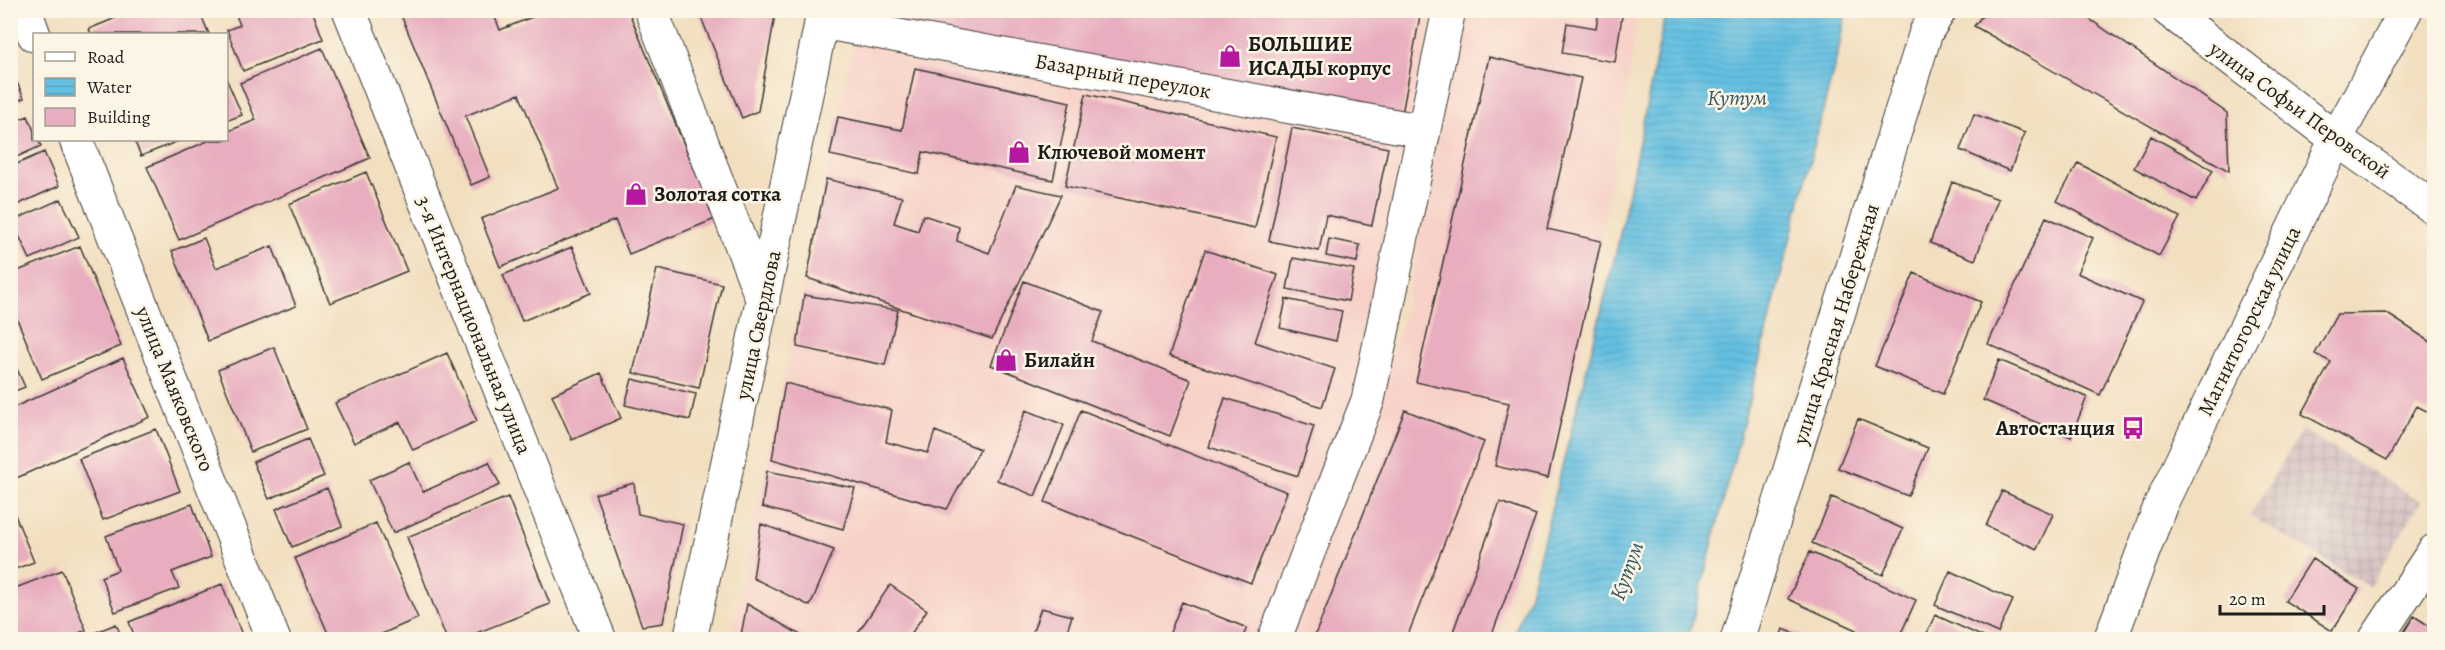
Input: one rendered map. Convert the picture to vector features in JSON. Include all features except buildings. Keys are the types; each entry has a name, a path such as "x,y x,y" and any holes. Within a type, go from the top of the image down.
{"street":[{"path":"25,10 33,33"},
{"name":"3-я Интернациональная улица","path":"349,10 600,639"},
{"path":"651,10 763,301"},
{"path":"1274,639 1368,400 1449,10"},
{"name":"улица Красная Набережная","path":"1737,639 1926,32 1940,10"},
{"name":"улица Софьи Перовской","path":"2168,10 2336,139 2434,207"},
{"name":"Магнитогорская улица","path":"2109,639 2161,504 2336,139 2406,10"},
{"name":"улица Свердлова","path":"690,639 822,16"},
{"name":"Базарный переулок","path":"822,16 1424,131"},
{"name":"улица Маяковского","path":"76,141 274,639"},
{"path":"2375,639 2429,573"}],"shaded area":[{"path":"860,11 1432,11 1358,395 1261,639 730,640"},
{"path":"1462,11 1637,11 1630,73 1580,356 1498,639 1290,640 1402,325"},
{"path":"2302,430 2421,501 2370,587 2250,516"}],"water":[{"name":"Кутум","path":"1666,11 1846,11 1838,52 1688,639 1512,639 1530,594 1617,249"}],"place":[{"name":"БОЛЬШИЕ ИСАДЫ корпус","path":"1230,56"},
{"name":"Ключевой момент","path":"1019,152"},
{"name":"Золотая сотка","path":"636,194"},
{"name":"Билайн","path":"1006,360"},
{"name":"Автостанция","path":"2133,428"}]}
